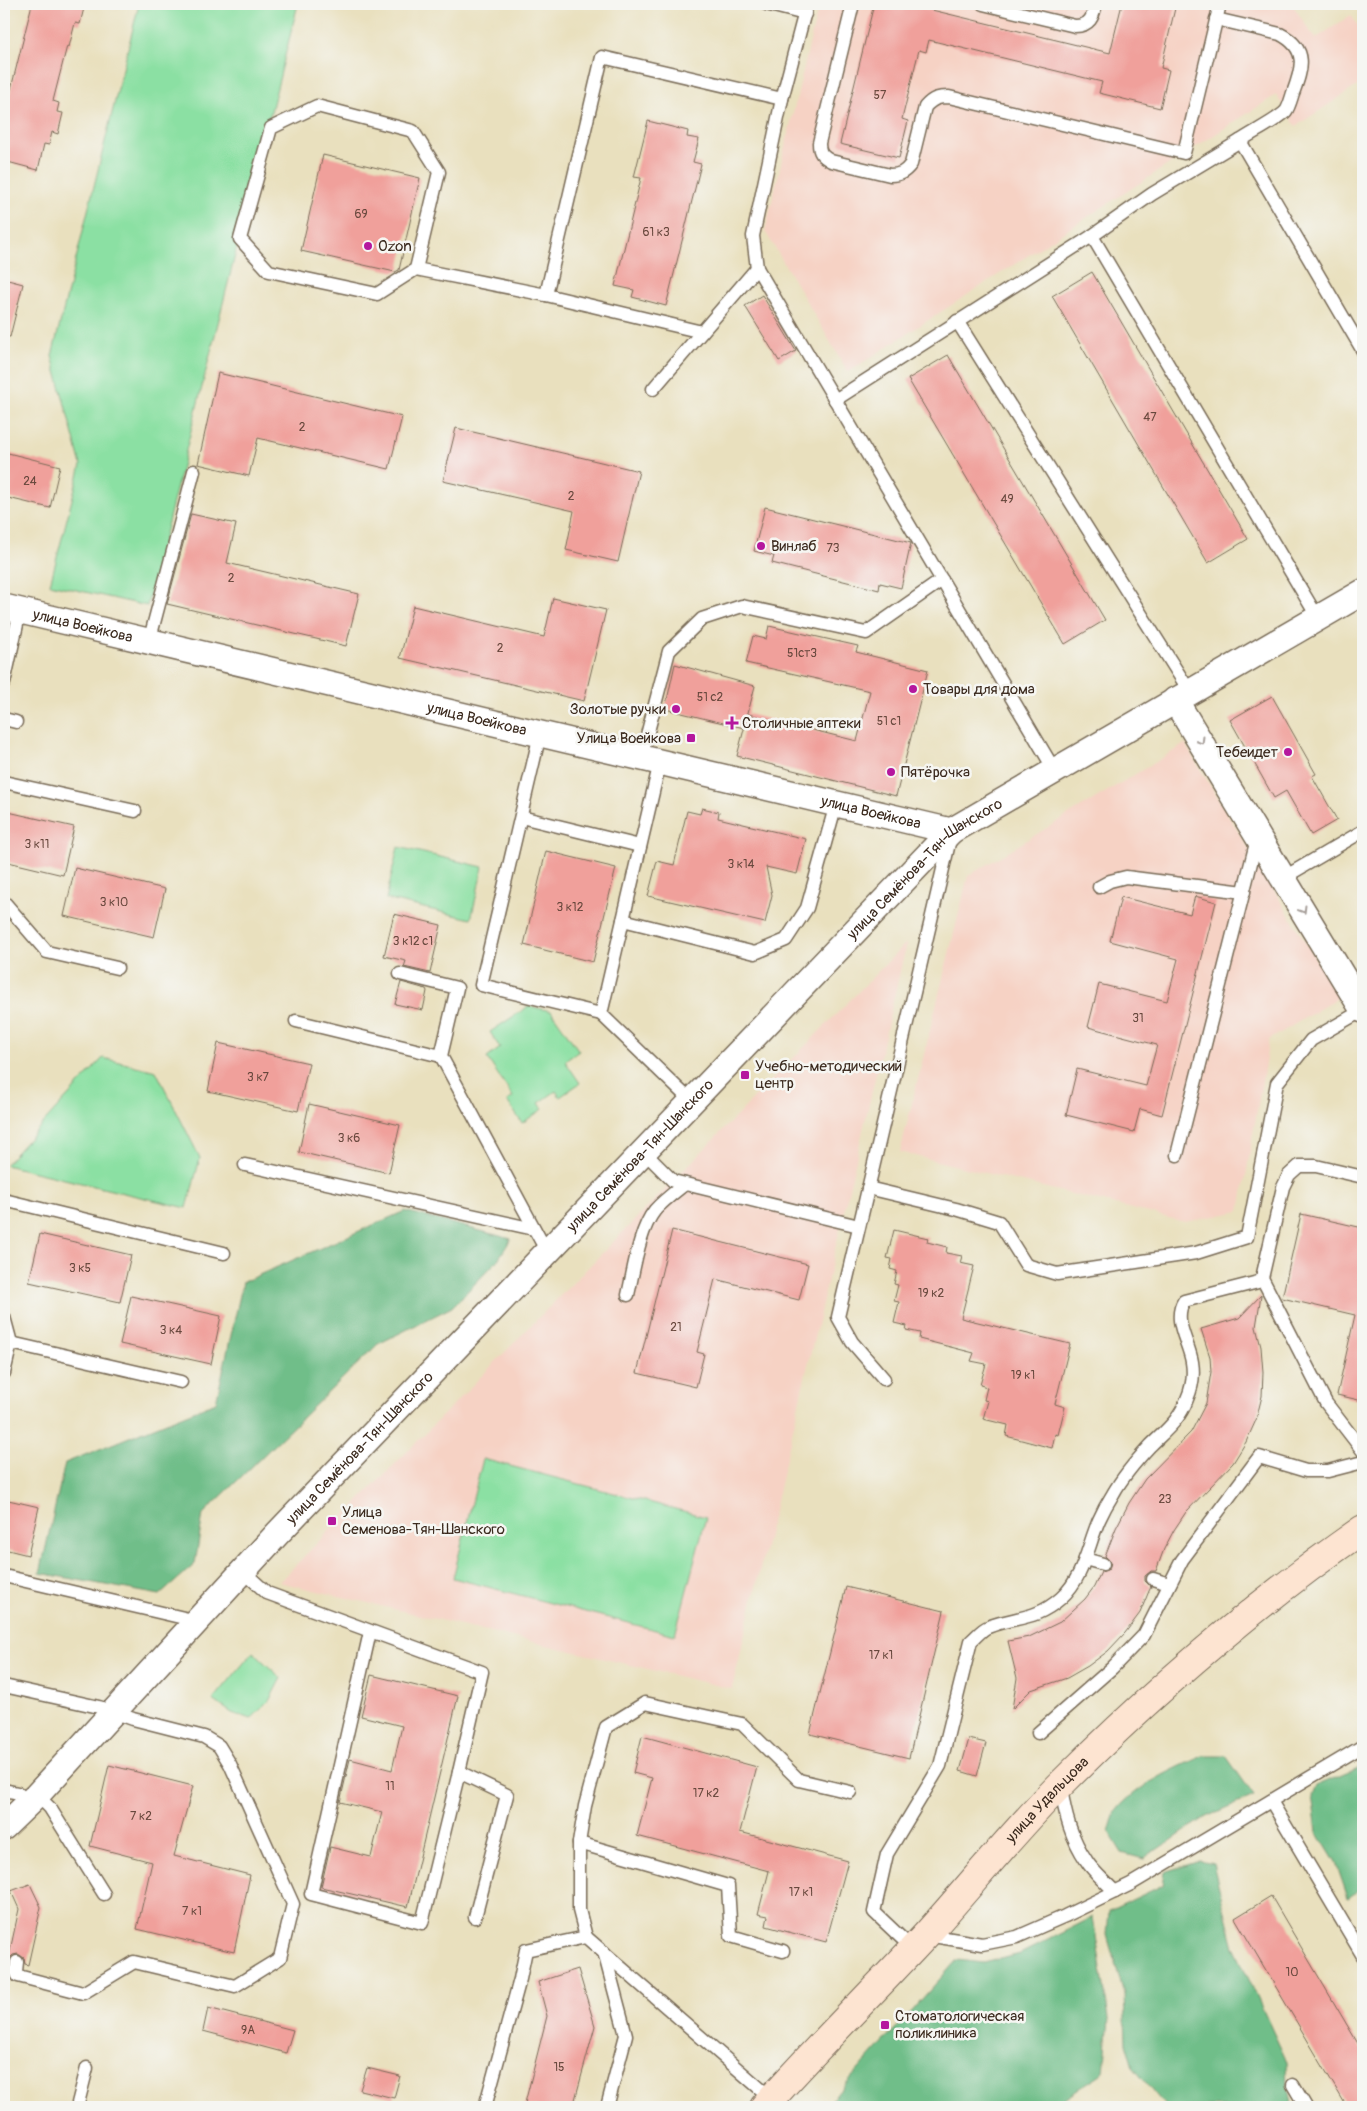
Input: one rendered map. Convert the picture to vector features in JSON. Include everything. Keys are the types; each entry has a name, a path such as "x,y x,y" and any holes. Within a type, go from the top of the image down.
{"street":[{"name":"улица Семёнова-Тян-Шанского","path":"4,1827 33,1799 243,1571 952,831 1363,592"},
{"name":"улица Воейкова","path":"12,609 952,831"},
{"path":"1183,696 1258,836 1363,1010"},
{"name":"улица Удальцова","path":"768,2103 919,1942 1061,1785 1127,1720 1229,1630 1303,1570 1363,1529"}],"lane":[{"path":"766,4 806,9 782,99 752,236 757,268 1056,771"},
{"path":"852,4 819,143 819,150 830,161 890,175 898,175 906,171 911,164 925,106 931,100 939,97 949,97 1184,153 1220,4"},
{"path":"983,4 1075,26 1084,26 1093,17 1096,4"},
{"path":"835,400 1092,236 1152,194 1286,111 1302,69 1301,58 1296,47 1289,38 1280,34 1216,19"},
{"path":"546,296 602,56 782,99"},
{"path":"416,269 439,172 413,131 318,106 271,128 240,239 269,272 377,294 416,269 546,296 702,332"},
{"path":"1240,141 1363,351"},
{"path":"1092,236 1318,618"},
{"path":"653,389 757,268"},
{"path":"957,321 1183,696"},
{"path":"150,642 194,471"},
{"path":"601,1014 640,846 651,760 669,651 702,619 742,606 866,634 942,580"},
{"path":"4,683 12,609"},
{"path":"481,986 540,734"},
{"path":"4,782 135,811"},
{"path":"623,920 755,953 786,940 807,908 836,804"},
{"path":"521,817 640,846"},
{"path":"884,1379 852,1342 838,1317 952,831"},
{"path":"1283,878 1363,831"},
{"path":"1177,1155 1258,836"},
{"path":"1099,887 1110,880 1126,876 1244,892"},
{"path":"4,902 47,952 117,968"},
{"path":"400,974 457,988 481,986 601,1014 692,1102"},
{"path":"457,988 440,1056 534,1229 541,1241 550,1250"},
{"path":"868,1188 956,1209 999,1222 1026,1265 1057,1274 1196,1253 1247,1237 1277,1083 1311,1040 1363,1010"},
{"path":"296,1021 440,1056"},
{"path":"644,1152 673,1181 859,1226"},
{"path":"245,1165 534,1229"},
{"path":"1363,1177 1316,1166 1299,1166 1289,1175 1281,1196 1262,1281 1326,1403 1363,1450"},
{"path":"628,1295 644,1230 649,1218 660,1205 685,1184"},
{"path":"4,1200 224,1253"},
{"path":"1262,1281 1184,1301 1178,1316 1192,1361 1193,1372 1188,1397 1176,1420 1130,1468 1113,1493 1099,1520 1078,1577 1071,1587 1050,1606 1024,1619 986,1627 971,1641 940,1766 887,1854 874,1912 919,1942 982,1944 1017,1937 1115,1892 1363,1746"},
{"path":"4,1317 11,1343 4,1373"},
{"path":"11,1343 181,1382"},
{"path":"1038,1733 1112,1668 1144,1635 1182,1560 1259,1457 1306,1471 1328,1471 1363,1462"},
{"path":"1085,1559 1103,1564"},
{"path":"243,1571 267,1593 482,1672 422,1923 311,1894 370,1632"},
{"path":"4,1576 197,1621"},
{"path":"1153,1579 1170,1584"},
{"path":"4,1686 113,1712 204,1737 219,1746 230,1764 293,1904 280,1958 235,1986 134,1962 83,1993 18,1976 16,1971 17,1962"},
{"path":"768,2103 586,1937 578,1910 579,1842 585,1806 606,1727 644,1703 742,1724 799,1780 850,1792"},
{"path":"459,1772 507,1795 475,1917"},
{"path":"1061,1785 1063,1803 1071,1832 1086,1862 1115,1892"},
{"path":"4,1790 18,1793 50,1808 104,1894"},
{"path":"1271,1800 1363,1956"},
{"path":"579,1842 728,1886 731,1936 783,1951"},
{"path":"486,2107 526,1950 586,1937"},
{"path":"604,1952 626,2034 606,2107"},
{"path":"77,2107 87,2068"},
{"path":"1293,2085 1306,2107"}],"shaded area":[{"path":"819,4 1292,4 1315,39 1351,15 1363,34 1363,82 1296,126 1276,95 848,372 765,231"},
{"path":"1185,744 1339,997 1269,1040 1240,1211 1185,1222 900,1152 968,876"},
{"path":"907,942 732,1689 279,1582 673,1181"}],"green space":[{"path":"139,4 298,4 147,606 50,584 81,465 52,356"},
{"path":"398,847 483,867 471,919 386,899"},
{"path":"529,1006 551,1011 579,1051 565,1061 580,1083 560,1097 556,1091 539,1103 543,1109 522,1123 507,1101 513,1097 487,1058 500,1048 490,1032"},
{"path":"103,1058 156,1071 200,1158 187,1208 5,1165"},
{"path":"405,1211 511,1239 497,1261 452,1307 378,1344 203,1514 195,1564 160,1595 40,1573 65,1463 216,1402 243,1282"},
{"path":"483,1459 706,1517 675,1635 453,1578"},
{"path":"253,1652 281,1678 269,1701 251,1719 232,1713 213,1700"},
{"path":"1203,1756 1226,1756 1254,1796 1206,1817 1144,1859 1122,1853 1109,1832 1117,1810 1125,1801 1145,1786 1168,1772"},
{"path":"1363,1766 1363,1887 1348,1898 1336,1863 1317,1832 1312,1796 1316,1786"},
{"path":"1200,1861 1213,1864 1234,1947 1287,2062 1288,2089 1292,2107 1166,2107 1133,2067 1126,2043 1124,1994 1107,1935 1109,1911 1163,1885 1165,1872"},
{"path":"1093,1917 1109,2019 1104,2072 1050,2107 825,2107 957,1960 984,1963 1020,1954"}],"building":[{"path":"32,4 85,4 80,24 75,23 69,47 67,46 53,101 59,103 57,112 63,113 58,134 52,132 49,145 44,144 38,170 4,161 4,117"},
{"path":"874,4 907,4 1110,53 1122,4 1176,4 1161,68 1169,70 1160,108 1099,93 1102,82 929,40 926,52 919,50 902,119 908,121 899,158 840,144"},
{"path":"648,121 688,131 687,137 699,139 693,162 701,164 666,306 632,297 634,290 615,286 641,178 634,177"},
{"path":"323,155 420,178 399,270 395,272 301,251"},
{"path":"1092,272 1248,539 1208,563 1052,296"},
{"path":"4,279 23,284 10,337 4,336"},
{"path":"762,295 796,351 779,361 745,306"},
{"path":"948,355 1105,620 1065,644 908,379"},
{"path":"218,373 402,417 389,469 258,438 249,476 198,464"},
{"path":"456,428 639,471 618,562 566,550 574,511 443,481"},
{"path":"4,452 60,466 50,508 4,497"},
{"path":"765,507 911,543 901,588 880,583 879,590 772,563 774,556 754,551"},
{"path":"191,514 236,524 227,563 359,594 346,646 167,604"},
{"path":"553,598 606,610 584,701 400,658 413,606 544,637"},
{"path":"769,626 858,646 856,652 928,670 896,796 737,756 748,714 857,741 870,691 746,663 753,636 766,639"},
{"path":"675,664 755,686 744,728 665,709"},
{"path":"1272,696 1316,774 1312,776 1337,820 1311,835 1286,791 1274,798 1230,720"},
{"path":"702,808 719,812 718,818 806,839 797,874 766,867 772,895 765,923 648,896 657,861 674,865 687,811 700,814"},
{"path":"4,811 74,827 63,875 4,861"},
{"path":"546,851 616,868 593,962 524,945"},
{"path":"75,868 165,889 154,937 64,916"},
{"path":"1195,896 1216,902 1162,1115 1140,1109 1134,1132 1066,1115 1077,1069 1146,1086 1157,1045 1088,1027 1099,984 1167,1001 1178,959 1110,941 1121,897 1190,914"},
{"path":"394,914 441,925 430,973 404,967 406,961 384,956"},
{"path":"401,982 426,989 423,1010 395,1004"},
{"path":"218,1043 309,1063 298,1111 208,1091"},
{"path":"309,1104 400,1125 389,1173 299,1152"},
{"path":"1301,1214 1363,1228 1363,1401 1337,1395 1355,1315 1282,1298"},
{"path":"672,1230 808,1264 799,1300 715,1279 697,1352 704,1354 696,1387 637,1373"},
{"path":"894,1230 928,1238 927,1242 947,1247 946,1253 962,1256 960,1263 974,1266 961,1318 1070,1344 1055,1404 1065,1407 1058,1435 1055,1434 1052,1448 1006,1436 1008,1425 983,1419 988,1401 984,1400 987,1387 980,1385 986,1364 971,1361 974,1353 919,1339 920,1333 906,1330 907,1326 894,1323 899,1302 894,1301 898,1285 894,1284 897,1271 890,1269 892,1259 887,1258"},
{"path":"40,1234 131,1255 120,1302 29,1282"},
{"path":"1261,1295 1256,1327 1261,1347 1262,1396 1256,1420 1246,1442 1233,1463 1186,1512 1174,1530 1164,1549 1156,1571 1151,1571 1145,1576 1145,1581 1151,1587 1140,1613 1125,1633 1108,1651 1088,1666 1067,1678 1031,1690 1012,1709 1017,1678 1008,1641 1029,1637 1060,1622 1085,1599 1094,1587 1101,1572 1109,1569 1111,1562 1105,1556 1116,1528 1129,1503 1145,1479 1191,1432 1206,1403 1211,1372 1210,1357 1201,1329 1239,1318"},
{"path":"131,1296 221,1316 211,1364 120,1344"},
{"path":"4,1499 39,1507 28,1555 4,1549"},
{"path":"846,1587 944,1611 909,1758 810,1734"},
{"path":"371,1675 458,1696 408,1907 321,1887 330,1847 371,1857 382,1812 340,1802 350,1759 392,1770 402,1726 361,1716"},
{"path":"642,1736 757,1767 740,1832 848,1861 826,1942 766,1926 768,1916 758,1914 769,1871 637,1836 652,1778 633,1773"},
{"path":"969,1739 986,1743 977,1776 960,1771"},
{"path":"109,1765 193,1786 174,1856 250,1875 234,1952 137,1929 152,1862 90,1846"},
{"path":"30,1884 41,1907 28,1965 25,1964 24,1958 18,1954 13,1955 8,1960 19,1909 11,1891"},
{"path":"1271,1896 1363,2052 1363,2107 1347,2107 1235,1918"},
{"path":"578,1969 595,2026 573,2107 524,2107 547,2016 538,1982"},
{"path":"208,2008 293,2030 286,2053 203,2031"},
{"path":"367,2068 400,2076 394,2098 360,2090"}],"place":[{"name":"Ozon","path":"368,246"},
{"name":"Винлаб","path":"761,546"},
{"name":"Товары для дома","path":"913,689"},
{"name":"Золотые ручки","path":"676,709"},
{"name":"Столичные аптеки","path":"732,723"},
{"name":"Улица Воейкова","path":"691,738"},
{"name":"Тебеидет","path":"1288,752"},
{"name":"Пятёрочка","path":"891,772"},
{"name":"Учебно-методический центр","path":"745,1075"},
{"name":"Улица Семенова-Тян-Шанского","path":"332,1521"},
{"name":"Стоматологическая поликлиника","path":"885,2025"}]}
